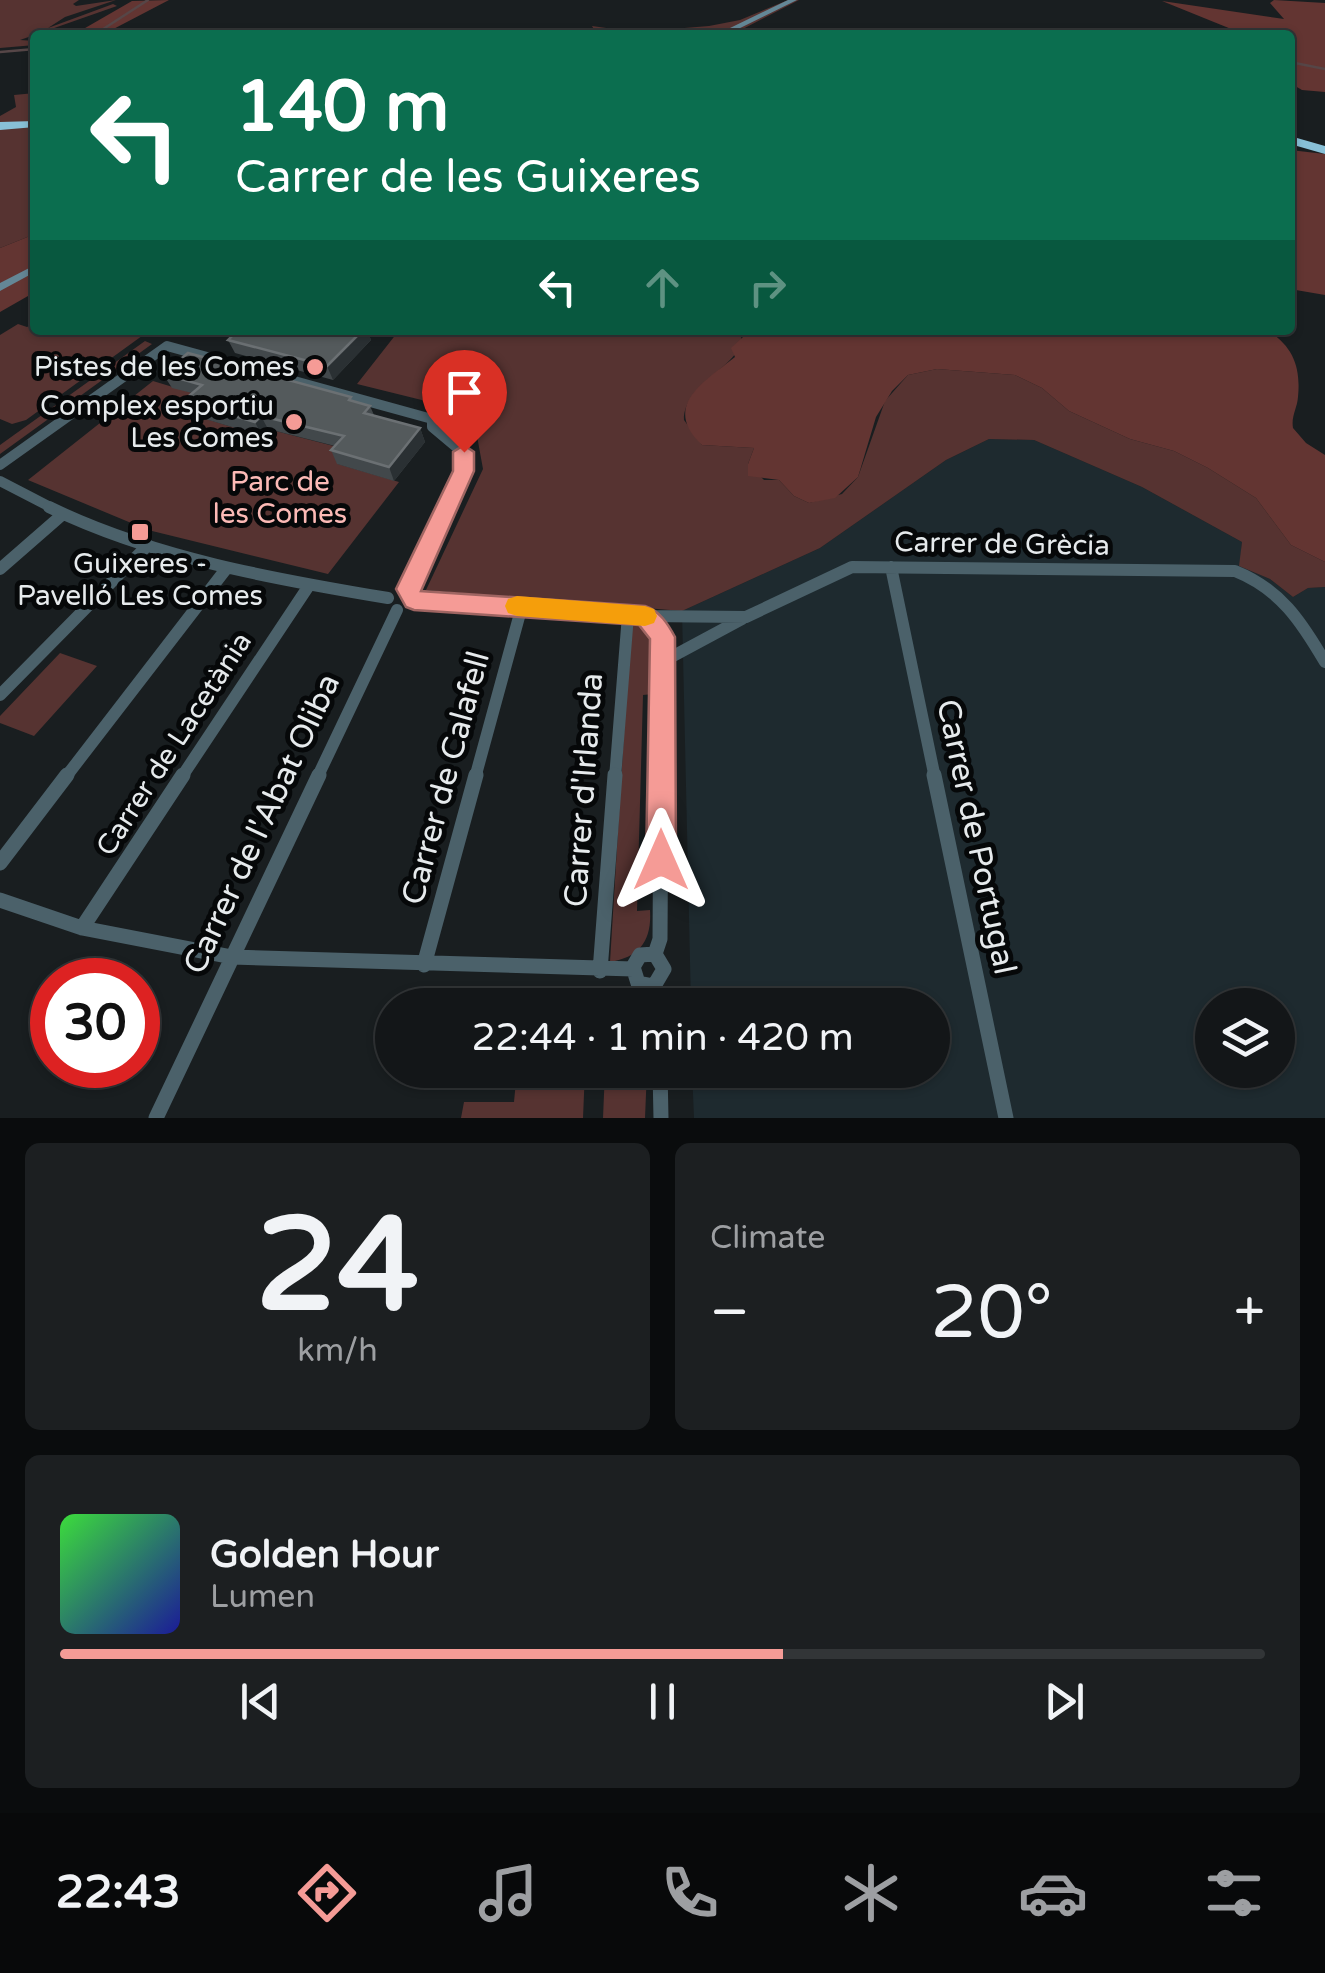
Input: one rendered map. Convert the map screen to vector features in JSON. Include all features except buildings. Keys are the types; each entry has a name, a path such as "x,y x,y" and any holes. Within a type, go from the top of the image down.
{"highway":[{"path":"0,129 30,127"},
{"path":"1295,139 1325,148"}],"street":[{"path":"726,30 794,0"},
{"path":"0,288 30,271"},
{"path":"0,465 164,347 432,419 432,427 464,452 463,471 407,608 226,569 148,545 64,514 0,481"},
{"path":"0,569 64,514"},
{"path":"0,695 148,545"},
{"name":"Carrer de Grècia","path":"662,662 746,616 852,567 891,567 1235,572 1267,583 1291,604 1325,662"},
{"name":"Carrer de Portugal","path":"891,567 1006,1118"},
{"path":"0,864 226,569"},
{"name":"Carrer de Lacetània","path":"82,928 308,587"},
{"path":"392,604 395,590 411,594"},
{"name":"Carrer de Grècia","path":"411,594 645,616 746,616"},
{"name":"Carrer de l'Abat Oliba","path":"156,1118 392,604"},
{"name":"Carrer de Calafell","path":"424,964 522,606"},
{"name":"Carrer d'Irlanda","path":"600,971 628,614"},
{"path":"645,616 662,637 660,939 655,954"},
{"path":"0,900 82,928 232,957 632,969"},
{"path":"655,954 664,973 654,986 638,983 632,969 638,956 655,954"},
{"path":"660,1088 661,1118"}],"shaded area":[{"path":"169,0 112,30 82,30 132,1"},
{"path":"1162,1 1284,19 1270,3 1325,3 1325,92 1295,86 1295,30 1234,30"},
{"path":"1295,151 1325,154 1325,295 1295,290"},
{"path":"30,236 30,295 0,312 0,248"},
{"path":"1273,335 1289,350 1298,376 1293,428 1306,443 1325,455 1325,562 1291,545 1256,498 1208,468 1069,411 1042,388 1015,375 937,369 908,375 892,391 876,417 858,477 835,498 809,503 794,496 779,480 748,476 754,448 702,445 690,431 686,407 692,396 735,357 731,348 743,337"},
{"path":"989,439 1034,440 1142,487 1242,542 1240,566 1270,579 1293,597 1308,588 1325,587 1325,1118 694,1118 693,1088 950,1088 950,988 691,988 682,611 820,548 946,460"}],"green space":[{"path":"0,0 79,0 73,4 76,6 116,0 65,17 48,28 113,4 117,6 49,30 30,30 30,36 20,40 30,41 30,45 0,48"},
{"path":"788,0 799,0 741,30 660,30 709,26 740,20"},
{"path":"30,93 30,236 0,248 0,116 16,107 14,95"},
{"path":"18,324 30,326 30,335 143,335 26,420 12,424 0,419 0,335"},
{"path":"395,335 740,335 736,353 694,394 684,420 702,445 754,448 748,464 764,480 779,480 794,496 809,503 842,494 858,477 885,401 908,375 937,369 1015,375 1042,388 1069,411 1130,439 1174,451 1256,498 1291,545 1325,562 1325,587 1308,588 1293,597 1270,579 1239,566 1242,542 1142,487 1034,440 989,439 946,460 820,548 682,611 426,590 483,469 477,436 450,407 357,384"},
{"path":"145,341 152,344 0,454 0,445"},
{"name":"Parc de les Comes","path":"153,381 209,398 193,415 262,436 268,429 349,450 338,464 399,482 328,574 148,530 28,480"},
{"path":"631,619 642,622 655,641 653,694 643,695 637,911 650,910 650,921 642,945 629,956 610,962"},
{"path":"60,653 97,666 34,736 0,723 0,716"},
{"path":"515,1088 584,1088 583,1118 461,1118 464,1102 514,1102"},
{"path":"604,1088 646,1088 645,1118 603,1118"}],"waterway":[{"path":"102,30 148,0"},
{"path":"0,52 30,49"},
{"path":"1295,63 1325,69"}],"slow traffic":[{"path":"517,606 645,616"}],"place":[{"name":"Pistes de les Comes","path":"315,367"},
{"name":"Complex esportiu Les Comes","path":"294,422"},
{"name":"Guixeres - Pavelló Les Comes","path":"140,532"}],"route":[{"path":"464,452 463,471 408,589 414,593 414,600 645,616 655,626 662,637 661,860"}]}
